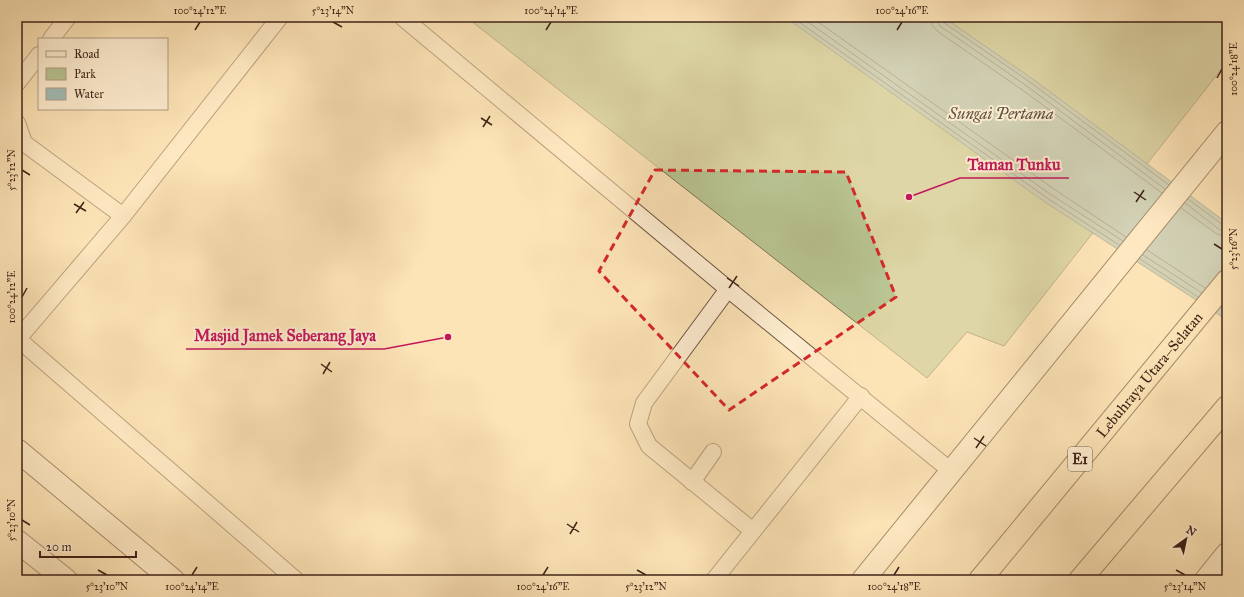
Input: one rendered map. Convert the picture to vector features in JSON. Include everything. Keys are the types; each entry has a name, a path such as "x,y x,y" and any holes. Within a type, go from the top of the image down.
{"highway":[{"name":"Lebuhraya Utara–Selatan","path":"980,580 1227,281"},
{"path":"1080,580 1227,407"}],"main road":[{"path":"863,580 1227,132"},
{"path":"17,450 172,580"},
{"path":"17,541 66,580"},
{"path":"1206,580 1227,554"}],"lane":[{"path":"52,38 68,17"},
{"path":"280,17 123,216 18,340 296,580"},
{"path":"402,17 728,289 951,470"},
{"path":"17,83 38,56"},
{"path":"17,123 24,143 123,216"},
{"path":"728,289 644,403 638,424 649,446 753,531"},
{"path":"714,580 861,396"},
{"path":"692,482 713,452"}],"highlighted area":[{"path":"655,170 846,172 896,297 729,410 599,271"}],"green space":[{"path":"466,17 1227,17 1227,62 1004,346 967,332 927,378"}],"water":[{"name":"Sungai Pertama","path":"785,17 943,17 1030,77 1227,223 1227,320 1045,202"}],"place":[{"name":"Taman Tunku","path":"909,197"},
{"name":"Masjid Jamek Seberang Jaya","path":"448,337"}]}
